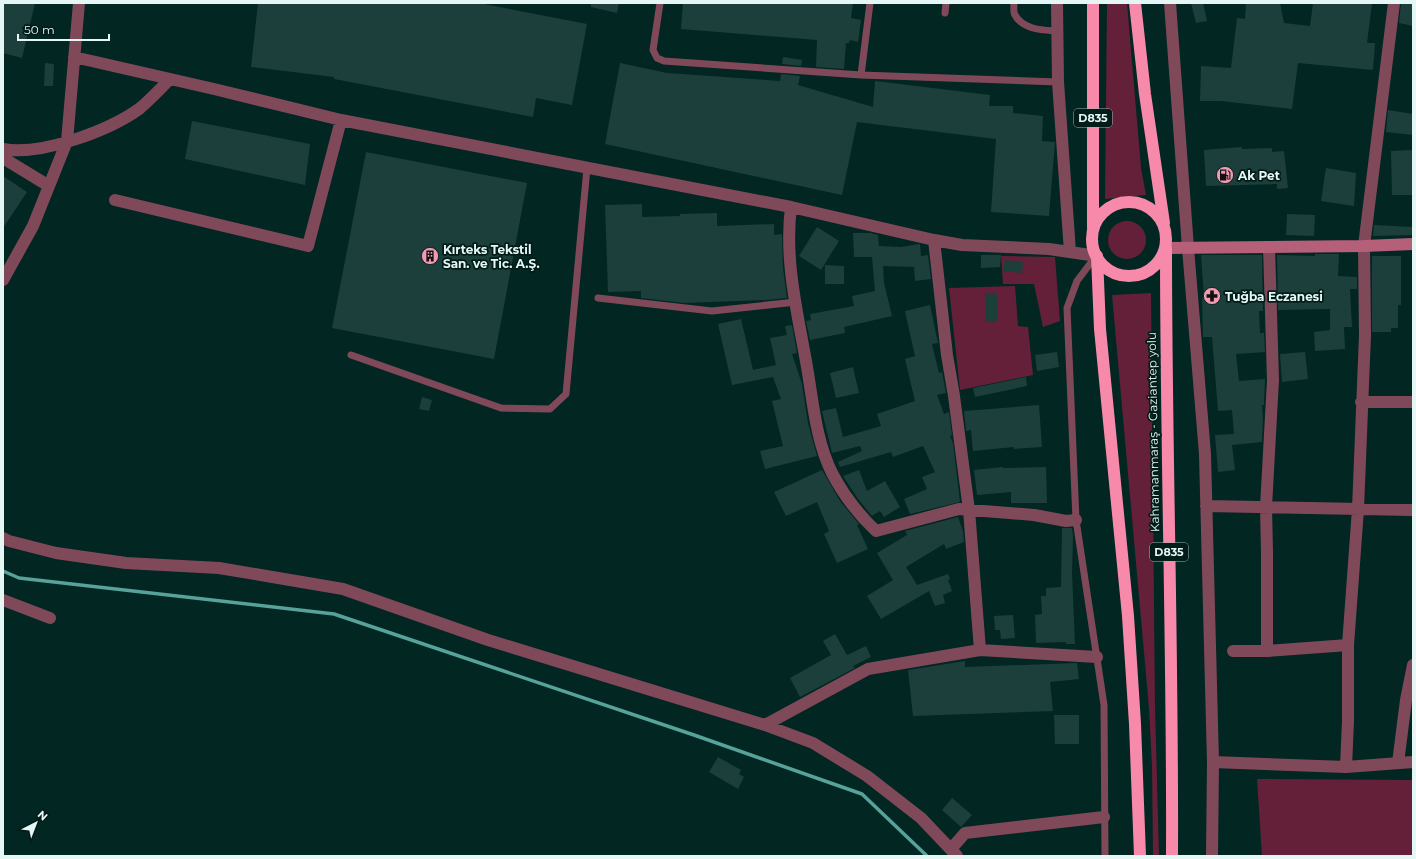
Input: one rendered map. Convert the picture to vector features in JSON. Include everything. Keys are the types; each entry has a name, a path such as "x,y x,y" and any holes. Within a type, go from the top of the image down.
{"highway":[{"name":"D835","path":"1093,3 1093,232"},
{"path":"1135,3 1145,94 1164,226 1167,237 1166,248 1159,261 1148,271 1139,275 1129,276 1110,270 1102,264 1097,256 1093,244 1093,232 1097,221 1104,211 1114,205 1126,201 1150,207 1159,216 1164,226"},
{"name":"Kahramanmaraş - Gaziantep yolu","path":"1166,248 1166,370 1170,591 1172,856"},
{"path":"1097,256 1100,329 1130,647 1135,724 1140,856"}],"street":[{"path":"3,280 33,226 67,141 78,3"},
{"path":"1057,3 1058,82 1070,252"},
{"path":"1170,3 1205,454 1213,762 1212,856"},
{"path":"1346,768 1348,721 1348,644 1358,509 1361,402 1365,335 1364,246 1394,3"},
{"path":"74,57 341,120 792,208 934,240 962,245 1049,249 1097,256"},
{"path":"3,149 15,151 49,147 88,134 127,116 140,108 170,79"},
{"path":"116,200 308,246 341,120"},
{"path":"3,158 49,186"},
{"path":"792,208 789,228 792,278 821,442 832,473 864,520 876,531 959,509 1034,515 1066,521 1076,520"},
{"path":"934,240 947,355 969,510 980,650"},
{"path":"1166,248 1364,246 1413,244"},
{"path":"1267,651 1266,507 1273,380 1269,247"},
{"path":"1361,402 1413,402"},
{"path":"1206,506 1413,510"},
{"path":"3,538 9,541 56,553 126,563 219,568 343,589 488,640 765,725 813,743 867,776 921,818 954,852 965,833 1104,817"},
{"path":"3,600 50,618"},
{"path":"1233,651 1267,651 1348,644"},
{"path":"765,725 868,668 980,650 1097,657"},
{"path":"1398,763 1406,700 1413,665"},
{"path":"1213,762 1346,768 1413,762"}],"lane":[{"path":"660,3 653,50 657,58 664,61 861,75 1058,82"},
{"path":"861,75 870,3"},
{"path":"945,13 946,3"},
{"path":"1014,3 1014,14 1021,23 1032,28 1057,32"},
{"path":"351,355 501,408 550,409 566,394 587,168"},
{"path":"1097,256 1078,281 1067,308 1076,520 1104,705 1105,856"},
{"path":"598,298 712,311 796,302"}],"shaded area":[{"path":"1107,3 1127,3 1141,168 1146,195 1105,199"},
{"path":"1123,221 1131,221 1138,224 1143,229 1146,240 1143,251 1138,256 1131,259 1123,259 1116,256 1111,251 1108,244 1108,236 1111,229 1116,224"},
{"path":"1001,256 1055,257 1060,321 1043,327 1034,284 1003,284"},
{"path":"1015,286 1018,326 1028,327 1033,375 960,390 949,288"},
{"path":"1151,293 1155,706 1159,856 1153,856 1152,766 1149,708 1112,295"},
{"path":"1257,779 1413,780 1413,856 1262,856"}],"building":[{"path":"3,3 35,3 22,58 3,53"},
{"path":"258,3 479,3 587,24 572,105 536,98 533,117 334,79 334,77 251,67"},
{"path":"591,3 619,3 617,13 591,7"},
{"path":"683,3 853,3 851,18 861,20 858,42 850,40 849,43 846,43 844,69 816,67 817,40 681,29"},
{"path":"1191,3 1203,3 1207,21 1196,23"},
{"path":"1246,3 1280,3 1284,23 1310,26 1313,3 1372,3 1367,43 1375,43 1373,70 1298,63 1292,109 1221,101 1200,101 1201,66 1231,68 1237,18 1245,19"},
{"path":"1401,3 1413,3 1413,26 1399,23"},
{"path":"783,57 802,60 801,66 782,64"},
{"path":"45,63 54,64 53,86 44,86"},
{"path":"620,63 667,73 780,81 781,74 800,76 798,85 873,107 875,81 990,95 989,106 1013,106 1013,113 1043,116 1042,141 1055,142 1049,216 991,212 996,139 857,122 842,195 605,144"},
{"path":"1388,110 1413,114 1413,135 1386,132"},
{"path":"192,121 310,144 305,185 185,159"},
{"path":"1242,147 1242,149 1272,148 1272,152 1284,151 1288,188 1277,189 1277,184 1206,186 1204,150"},
{"path":"1413,150 1413,195 1392,195 1391,151"},
{"name":"Kırteks Tekstil San. ve Tic. A.Ş.","path":"366,152 527,183 494,359 332,328"},
{"path":"1326,168 1356,173 1354,206 1321,201"},
{"path":"3,176 27,192 3,228"},
{"path":"642,204 642,217 717,213 717,226 774,224 774,235 782,234 783,268 787,298 684,303 641,298 641,291 608,292 605,205"},
{"path":"1287,214 1315,215 1314,236 1286,235"},
{"path":"1374,225 1413,227 1413,235 1373,236"},
{"path":"817,227 839,241 821,270 799,256"},
{"path":"853,233 870,233 878,235 879,246 901,247 920,244 921,256 928,255 931,279 915,281 914,267 883,266 884,283 892,316 844,327 845,333 810,340 806,321 811,320 810,314 854,306 852,296 875,291 872,257 854,257"},
{"path":"1315,254 1339,254 1338,276 1357,277 1357,289 1350,289 1352,327 1344,327 1345,349 1315,351 1314,332 1330,330 1330,309 1278,310 1277,255 1315,256"},
{"path":"981,255 1001,255 1000,267 981,268"},
{"path":"1201,255 1262,255 1263,311 1259,311 1260,333 1264,333 1265,352 1236,354 1239,381 1265,379 1264,405 1262,405 1262,442 1232,445 1235,470 1218,472 1215,435 1234,434 1232,410 1218,411 1212,337 1203,337 1202,298 1204,298"},
{"path":"1372,256 1401,256 1401,305 1398,305 1398,328 1391,328 1391,332 1372,332"},
{"path":"1005,260 1023,262 1022,273 1003,271"},
{"path":"825,265 844,266 844,284 825,284"},
{"path":"985,293 997,293 997,322 985,322"},
{"path":"930,305 938,343 932,344 939,373 942,372 946,393 937,395 944,414 949,412 952,435 950,436 953,443 960,502 910,514 904,499 927,489 922,477 935,472 923,446 893,457 891,452 840,467 838,462 862,451 860,446 832,453 822,411 836,408 843,437 881,426 877,414 915,401 905,359 915,356 905,311"},
{"path":"741,319 753,370 776,365 770,338 787,335 785,326 792,325 797,353 792,354 802,384 808,423 817,456 765,469 760,451 783,446 772,401 781,399 773,377 732,385 718,324"},
{"path":"1057,352 1059,367 1037,371 1035,355"},
{"path":"1305,352 1308,379 1282,382 1280,354"},
{"path":"853,367 859,393 836,398 830,373"},
{"path":"1026,377 1027,386 975,397 973,388"},
{"path":"422,397 432,400 429,411 419,409"},
{"path":"1039,405 1042,447 1014,449 1014,447 973,451 971,430 966,431 964,411"},
{"path":"1003,467 1046,467 1047,503 1011,503 1011,492 977,495 974,470"},
{"path":"822,470 840,501 859,524 857,525 868,549 837,563 824,534 829,531 817,502 786,516 774,492"},
{"path":"859,470 867,491 885,481 900,507 884,517 880,511 872,516 858,499 843,476"},
{"path":"958,517 963,531 964,542 946,549 944,544 906,567 917,585 948,574 950,579 948,580 952,591 943,595 945,603 935,606 929,591 881,619 867,596 893,580 877,553 907,535 905,531"},
{"path":"1062,528 1072,528 1073,536 1072,573 1075,644 1066,644 1066,642 1036,643 1035,615 1042,614 1041,596 1046,596 1046,588 1061,587"},
{"path":"1013,615 1015,638 1001,639 1000,630 995,630 994,616"},
{"path":"835,634 847,655 866,646 871,657 853,666 855,668 800,697 790,678 831,655 823,641"},
{"path":"965,661 965,667 1077,663 1079,679 1050,682 1053,711 913,716 908,670"},
{"path":"1054,715 1079,715 1079,744 1055,744"},
{"path":"718,757 741,770 739,774 744,777 738,789 709,772"},
{"path":"952,798 972,815 961,827 942,810"}],"waterway":[{"path":"3,571 19,578 334,614 694,735 862,794 927,856"}],"place":[{"name":"Ak Pet","path":"1225,175"},
{"name":"Kırteks Tekstil San. ve Tic. A.Ş.","path":"430,256"},
{"name":"Tuğba Eczanesi","path":"1212,296"}]}
